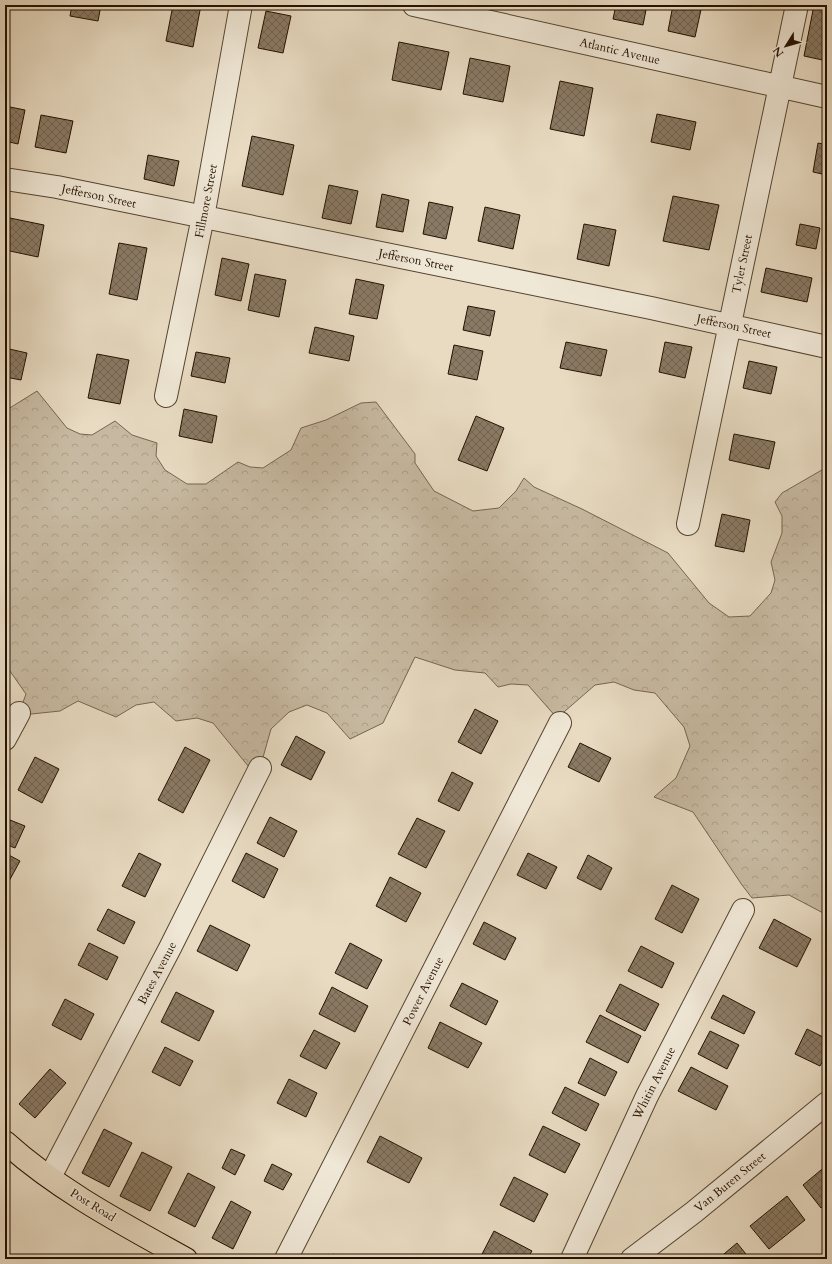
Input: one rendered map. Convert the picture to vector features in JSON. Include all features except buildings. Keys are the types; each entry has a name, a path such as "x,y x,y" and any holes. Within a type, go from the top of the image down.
{"main road":[{"name":"Post Road","path":"5,1142 26,1161 99,1210 186,1259"}],"street":[{"name":"Fillmore Street","path":"166,396 203,217 241,5"},
{"name":"Atlantic Avenue","path":"414,5 827,97"},
{"name":"Tyler Street","path":"688,524 719,386 730,325 797,5"},
{"name":"Jefferson Street","path":"5,178 65,188 827,346"},
{"path":"5,739 19,713"},
{"name":"Power Avenue","path":"286,1259 560,723"},
{"name":"Bates Avenue","path":"50,1177 170,948 260,768"},
{"name":"Whitin Avenue","path":"572,1259 646,1096 743,910"},
{"name":"Van Buren Street","path":"632,1259 694,1212 827,1103"}],"green space":[{"path":"37,391 67,428 80,434 92,435 115,421 132,435 157,443 156,456 165,470 187,484 206,484 238,462 250,467 263,468 291,450 301,428 326,420 361,403 376,402 415,454 415,463 434,491 473,511 499,508 516,491 524,478 534,487 582,509 668,553 709,603 729,617 750,616 771,593 775,580 771,562 782,533 782,516 775,502 782,493 827,467 827,915 789,895 752,898 693,812 654,797 676,778 690,746 684,727 655,693 634,690 614,682 595,685 557,718 528,685 511,684 498,687 485,673 455,670 415,657 383,723 350,739 327,713 307,705 289,712 271,729 260,768 253,772 213,723 197,718 176,721 154,702 136,705 116,717 78,701 60,711 22,715 19,713 26,694 5,664 5,411"}]}
